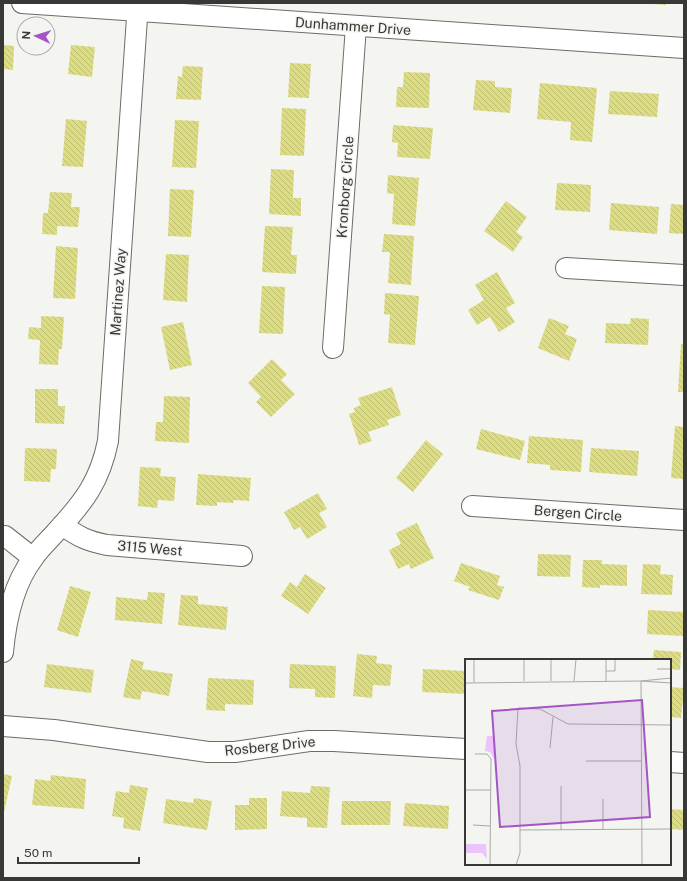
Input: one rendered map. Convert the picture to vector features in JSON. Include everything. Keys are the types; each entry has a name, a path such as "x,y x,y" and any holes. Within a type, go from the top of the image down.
{"street":[{"name":"Dunhammer Drive","path":"22,3 138,7 356,26 684,48"},
{"name":"Martinez Way","path":"3,652 6,620 22,577 33,558 83,501 97,478 104,460 108,441 138,7"},
{"name":"Kronborg Circle","path":"333,348 356,26"},
{"path":"566,268 684,276"},
{"name":"Bergen Circle","path":"472,506 684,520"},
{"name":"3115 West","path":"62,526 79,537 107,545 242,556"},
{"path":"5,536 33,558"},
{"name":"Rosberg Drive","path":"3,726 54,730 208,752 235,752 309,741 334,741 465,749"},
{"path":"671,762 684,763"}],"building":[{"path":"666,3 666,5 652,4"},
{"path":"3,45 14,46 13,70 3,69"},
{"path":"71,45 95,47 92,77 68,74"},
{"path":"290,63 311,64 309,98 288,97"},
{"path":"183,66 203,67 201,100 176,99 178,76 182,77"},
{"path":"404,72 430,73 429,108 396,107 397,87 403,87"},
{"path":"476,80 495,81 495,87 512,88 510,113 473,110"},
{"path":"540,83 597,88 592,142 570,140 571,122 537,119"},
{"path":"610,91 659,94 657,117 608,114"},
{"path":"282,108 306,109 304,156 280,155"},
{"path":"66,119 87,121 83,167 62,166"},
{"path":"175,120 199,121 196,168 172,167"},
{"path":"393,125 433,128 430,159 397,157 398,143 392,142"},
{"path":"271,169 294,170 293,198 301,198 301,216 269,214"},
{"path":"388,175 419,178 415,226 392,224 394,194 387,193"},
{"path":"557,183 591,185 590,212 555,210"},
{"path":"170,189 194,190 191,237 168,236"},
{"path":"50,192 72,193 71,207 80,207 78,227 57,226 57,235 42,234 43,213 48,213"},
{"path":"506,201 527,217 516,232 523,237 513,252 484,231"},
{"path":"611,203 659,207 657,234 609,230"},
{"path":"671,204 684,205 684,234 669,233"},
{"path":"265,226 293,227 291,255 297,255 296,274 262,272"},
{"path":"384,234 414,236 411,285 388,283 390,252 382,252"},
{"path":"56,246 78,248 75,299 53,298"},
{"path":"166,254 189,255 187,302 163,300"},
{"path":"497,272 515,303 506,308 515,322 499,332 490,317 477,325 468,310 484,300 475,285"},
{"path":"262,286 285,287 283,334 259,333"},
{"path":"385,293 419,296 415,345 388,343 390,315 384,314"},
{"path":"41,316 64,317 62,349 59,349 58,365 39,364 40,340 28,339 29,327 41,328"},
{"path":"549,318 569,326 565,334 577,339 569,361 538,348"},
{"path":"631,318 649,319 648,345 605,343 606,323 630,324"},
{"path":"183,322 192,365 170,370 161,327"},
{"path":"681,344 684,344 684,392 678,392"},
{"path":"272,359 287,374 281,380 295,394 271,417 256,402 261,397 248,383"},
{"path":"392,387 401,415 387,420 389,425 368,432 372,441 359,445 349,414 355,412 354,408 361,405 358,398"},
{"path":"35,389 58,389 58,406 65,406 64,424 35,423"},
{"path":"164,396 190,397 189,443 155,441 156,422 163,422"},
{"path":"675,426 684,427 684,479 671,478"},
{"path":"481,429 525,441 520,460 476,449"},
{"path":"529,436 583,440 581,472 550,470 550,465 527,463"},
{"path":"426,440 443,454 413,492 396,478"},
{"path":"25,448 57,449 56,469 51,469 50,482 24,481"},
{"path":"591,448 639,451 637,476 589,472"},
{"path":"140,467 161,468 160,476 176,477 174,501 158,500 157,508 138,506"},
{"path":"198,474 251,478 249,501 234,500 233,503 217,502 217,506 196,505"},
{"path":"318,493 327,509 319,513 327,527 307,539 300,527 294,530 284,512"},
{"path":"417,523 434,558 411,569 409,564 398,569 389,550 401,544 396,533"},
{"path":"538,554 571,555 570,577 537,576"},
{"path":"583,560 602,560 602,564 627,565 627,586 600,585 600,588 582,587"},
{"path":"461,563 500,576 497,585 504,587 499,600 468,590 470,587 454,581"},
{"path":"643,564 661,565 660,574 673,575 672,595 641,594"},
{"path":"305,574 326,588 308,614 281,596 290,582 297,587"},
{"path":"70,586 91,592 78,637 57,630"},
{"path":"148,592 165,593 162,624 115,620 116,597 147,600"},
{"path":"181,595 198,596 198,604 228,607 226,630 178,625"},
{"path":"648,610 684,612 684,636 647,634"},
{"path":"654,650 681,652 680,670 671,669 671,659 653,659"},
{"path":"357,654 377,656 376,663 392,665 390,686 373,685 372,698 353,696"},
{"path":"131,659 144,662 142,669 173,674 169,696 142,691 140,700 123,697"},
{"path":"47,664 94,670 91,693 44,687"},
{"path":"290,664 336,666 335,698 315,697 315,689 289,688"},
{"path":"423,669 465,671 465,694 422,692"},
{"path":"208,678 254,680 253,705 225,704 225,711 206,710"},
{"path":"671,687 684,688 681,718 671,717"},
{"path":"3,774 12,776 4,812 3,812"},
{"path":"51,775 86,779 84,809 32,805 35,779 50,781"},
{"path":"130,785 148,788 140,831 123,828 124,818 112,816 116,791 129,793"},
{"path":"311,786 330,787 327,828 307,827 307,818 280,816 282,791 310,793"},
{"path":"194,798 212,801 207,830 163,823 166,799 193,803"},
{"path":"249,798 267,798 267,829 235,830 235,805 249,805"},
{"path":"342,801 391,801 390,825 341,825"},
{"path":"405,803 449,806 448,829 403,826"},
{"path":"671,809 684,810 684,830 671,829"},
{"path":"465,811 465,832 464,832"}]}
